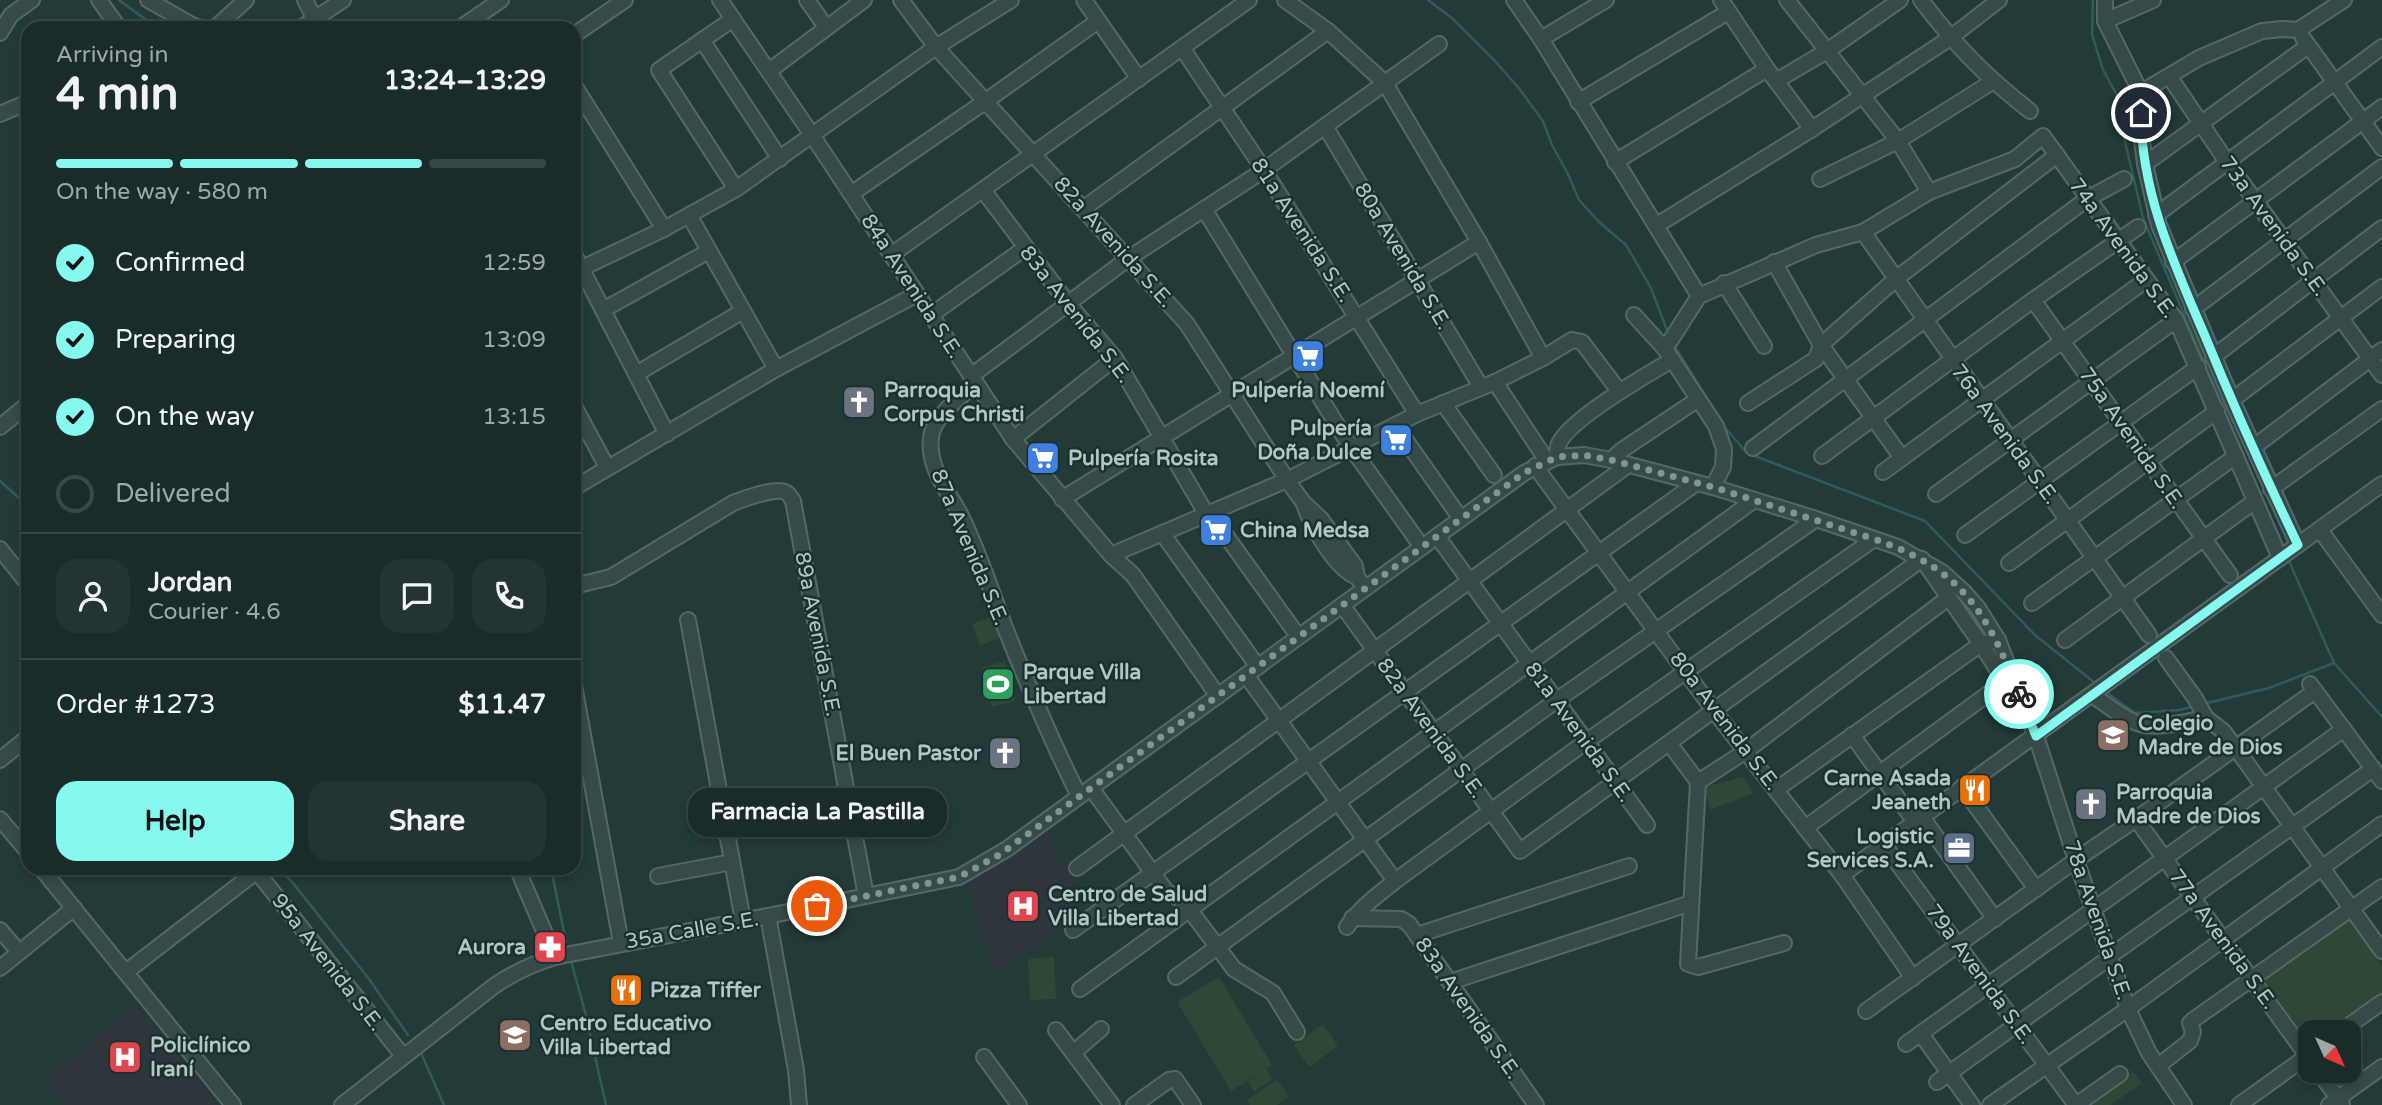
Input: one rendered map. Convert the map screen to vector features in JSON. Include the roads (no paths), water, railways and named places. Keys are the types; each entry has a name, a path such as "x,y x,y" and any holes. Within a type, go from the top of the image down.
{"street":[{"path":"0,33 11,15 32,0"},
{"path":"99,0 114,21"},
{"path":"223,21 246,0"},
{"path":"305,0 314,18"},
{"path":"310,21 343,0"},
{"path":"470,21 501,0"},
{"path":"581,30 625,0"},
{"name":"84a Avenida S.E.","path":"720,0 1013,439 1111,555 1133,575 1218,696"},
{"path":"807,0 826,27"},
{"path":"769,71 864,0"},
{"name":"82a Avenida S.E.","path":"901,0 936,47 1188,324 1286,480 1303,502 1311,525 1347,573 1361,582"},
{"path":"581,270 664,229 736,189 936,47 1010,0"},
{"path":"1084,0 1139,79"},
{"path":"891,255 1249,0"},
{"path":"1285,0 1328,31 1385,83 1479,242 1543,358"},
{"path":"1514,0 1541,38 1699,296"},
{"path":"1541,38 1606,0"},
{"path":"1776,81 1827,51 1900,0"},
{"path":"1921,0 1950,38 1992,82 2030,111"},
{"path":"2105,0 2105,20 2142,95 2199,58 2262,31 2298,30 2344,0"},
{"path":"2105,20 2153,0"},
{"path":"1546,461 1567,432 1668,355 1699,296 1816,245 1863,232 1929,192 1898,141 1791,1"},
{"path":"1657,225 1863,96 1950,38 1997,1"},
{"path":"159,2 187,21"},
{"path":"1578,102 1725,6 1812,129"},
{"path":"733,19 659,71 736,189"},
{"path":"851,194 1098,20"},
{"path":"2298,30 2382,148"},
{"path":"1084,208 1328,31"},
{"path":"702,40 780,159"},
{"name":"87a Avenida S.E.","path":"1297,1032 1273,993 1234,970 1189,909 1174,894 1167,891 1125,833 1085,792 1023,672 963,519 939,478 931,450 932,434 940,417 973,380 1067,303 1129,258 1264,170 1439,44"},
{"path":"2145,164 2308,46"},
{"path":"2156,215 2382,47"},
{"name":"81a Avenida S.E.","path":"1182,48 1264,170 1417,414"},
{"path":"1615,162 1767,69"},
{"name":"73a Avenida S.E.","path":"2169,76 2341,318 2376,354 2382,375"},
{"path":"1820,179 1898,141 1992,82"},
{"name":"74a Avenida S.E.","path":"2142,95 2141,132 2156,215 2213,357 2298,545"},
{"path":"581,96 664,229"},
{"path":"0,114 21,106"},
{"path":"2173,262 2382,107"},
{"name":"80a Avenida S.E.","path":"1325,126 1417,280 1488,384 1546,461 1569,510 1715,712 1842,875 1913,978"},
{"name":"74a Avenida S.E.","path":"1929,192 2015,159 2043,136 2176,320 2280,558"},
{"path":"1748,403 1816,359 1821,345 1897,278 2057,155"},
{"path":"2193,309 2382,167"},
{"path":"1753,447 2087,199 2124,179"},
{"name":"83a Avenida S.E.","path":"983,190 1067,303 1115,358 1207,515"},
{"path":"1204,209 1350,446 1422,547"},
{"path":"690,215 776,369"},
{"path":"1822,456 2138,227"},
{"path":"2213,357 2382,228"},
{"name":"76a Avenida S.E.","path":"1863,232 2149,635"},
{"path":"1062,499 1479,242"},
{"path":"931,315 1025,248"},
{"path":"603,310 709,251"},
{"path":"1774,262 1821,345 1902,458"},
{"path":"581,276 603,310 667,434"},
{"path":"1883,472 2146,280"},
{"path":"1724,284 1763,346"},
{"path":"2232,400 2382,287"},
{"path":"581,484 776,369 917,294"},
{"name":"75a Avenida S.E.","path":"2034,300 2230,575"},
{"path":"636,374 743,311"},
{"path":"1634,315 1668,355 1716,426 1724,449 1723,467 1713,487"},
{"path":"1936,494 2176,320"},
{"path":"1111,555 1286,480 1417,414 1543,358 1572,340 1582,342 1619,391"},
{"path":"2254,447 2376,354"},
{"path":"1013,439 1115,358"},
{"path":"1965,535 2198,367"},
{"path":"1611,460 1697,400"},
{"path":"1443,403 1494,475"},
{"path":"0,427 21,410"},
{"path":"2271,489 2382,410"},
{"path":"2009,563 2217,411"},
{"path":"581,419 607,467"},
{"path":"1395,425 1461,519"},
{"name":"78a Avenida S.E.","path":"1546,461 1584,455 1611,460 1713,487 1816,519 1898,547 1942,572 1964,592 1978,608 1998,640 2009,679 2036,736 2128,1009 2138,1032 2184,1105"},
{"path":"2032,603 2236,456"},
{"name":"35a Calle S.E.","path":"342,1105 513,973 555,957 959,877 999,855 1218,696 1342,605 1361,582 1422,547 1546,461"},
{"path":"1077,869 1628,465"},
{"path":"1073,930 1695,484"},
{"path":"1842,875 2382,484"},
{"name":"89a Avenida S.E.","path":"581,584 611,578 733,503 779,491 789,495 793,501 821,644 866,896"},
{"path":"1080,989 1753,501"},
{"path":"2066,640 2255,501"},
{"path":"1176,977 1556,700 1816,519"},
{"path":"1219,526 1298,636"},
{"path":"2319,530 2382,615"},
{"path":"1162,533 1252,671 1280,721 1395,881 1587,741 1874,539"},
{"name":"81a Avenida S.E.","path":"1437,536 1647,825"},
{"path":"0,549 21,575"},
{"path":"1616,782 1922,559 1981,644 2009,679 1805,828"},
{"path":"1698,782 1746,751 1948,598"},
{"name":"82a Avenida S.E.","path":"1342,605 1520,851 1616,782"},
{"path":"688,620 743,921"},
{"path":"1777,789 1981,644 1998,640"},
{"path":"2166,658 2200,708 2223,731 2381,948"},
{"path":"2083,855 2235,747 2312,687 2378,775 2292,826 2117,951"},
{"path":"2099,690 2134,722 2144,725 2157,726 2200,708"},
{"path":"581,723 621,943"},
{"path":"2101,904 2344,729"},
{"path":"1852,735 1995,919"},
{"path":"0,760 21,743"},
{"path":"1670,743 1698,782 1688,964 1698,967 1784,943"},
{"path":"1962,787 2036,889"},
{"path":"0,819 21,844"},
{"name":"77a Avenida S.E.","path":"2136,819 2298,1041"},
{"path":"1990,1105 2128,1009 2382,824"},
{"name":"79a Avenida S.E.","path":"1884,845 2076,1105"},
{"path":"658,876 732,862"},
{"path":"1866,1012 2068,865"},
{"path":"1417,934 1629,866"},
{"path":"47,875 233,1105"},
{"path":"126,972 249,875"},
{"name":"95a Avenida S.E.","path":"262,875 403,1056"},
{"path":"520,875 555,957"},
{"name":"83a Avenida S.E.","path":"1395,881 1350,923 1401,919 1409,924 1536,1105"},
{"path":"2158,1066 2190,1041 2193,1037 2190,1026 2193,1020 2382,887"},
{"path":"1450,982 1691,903"},
{"path":"0,968 74,908"},
{"path":"1906,1044 2087,914"},
{"path":"768,916 796,1070 799,1105"},
{"path":"0,930 19,952"},
{"path":"1943,1077 2102,963"},
{"path":"2357,1020 2382,1002"},
{"path":"1073,1053 1101,1029"},
{"path":"1056,1030 1111,1105"},
{"path":"1920,1034 1943,1077 1972,1105"},
{"path":"984,1056 1019,1105"},
{"path":"2239,1105 2298,1064"},
{"path":"2325,1083 2337,1103 2382,1067"},
{"path":"2076,1105 2120,1074"},
{"path":"1134,1105 1169,1080 1175,1079 1192,1105"}],"waterway":[{"path":"119,0 148,21"},
{"path":"1428,0 1453,19 1494,60 1543,121 1579,200 1626,245 1651,288 1668,333"},
{"path":"2093,0 2092,34 2103,70 2127,113 2123,133 2143,218 2283,547"},
{"path":"1674,345 1711,405"},
{"path":"1721,423 1747,453 1925,521 2035,635 2095,683"},
{"path":"0,481 21,500"},
{"path":"2288,559 2334,663 2382,717"},
{"path":"2203,704 2269,688 2334,663"},
{"path":"2106,692 2135,713 2180,710 2194,706"},
{"path":"286,875 369,979 408,1035"},
{"path":"552,875 566,942"},
{"path":"571,961 606,1105"},
{"path":"421,1053 444,1105"}],"place":[{"name":"Pulpería Noemí","path":"1308,356"},
{"name":"Parroquia Corpus Christi","path":"859,402"},
{"name":"Pulpería Doña Dulce","path":"1396,440"},
{"name":"Pulpería Rosita","path":"1043,458"},
{"name":"China Medsa","path":"1216,530"},
{"name":"Parque Villa Libertad","path":"998,684"},
{"name":"Colegio Madre de Dios","path":"2113,735"},
{"name":"El Buen Pastor","path":"1005,753"},
{"name":"Carne Asada Jeaneth","path":"1975,790"},
{"name":"Parroquia Madre de Dios","path":"2091,804"},
{"name":"Logistic Services S.A.","path":"1959,848"},
{"name":"Farmacia La Pastilla","path":"817,906"},
{"name":"Centro de Salud Villa Libertad","path":"1023,906"},
{"name":"Aurora","path":"550,947"},
{"name":"Pizza Tiffer","path":"626,990"},
{"name":"Centro Educativo Villa Libertad","path":"515,1035"},
{"name":"Policlínico Iraní","path":"125,1057"}]}
